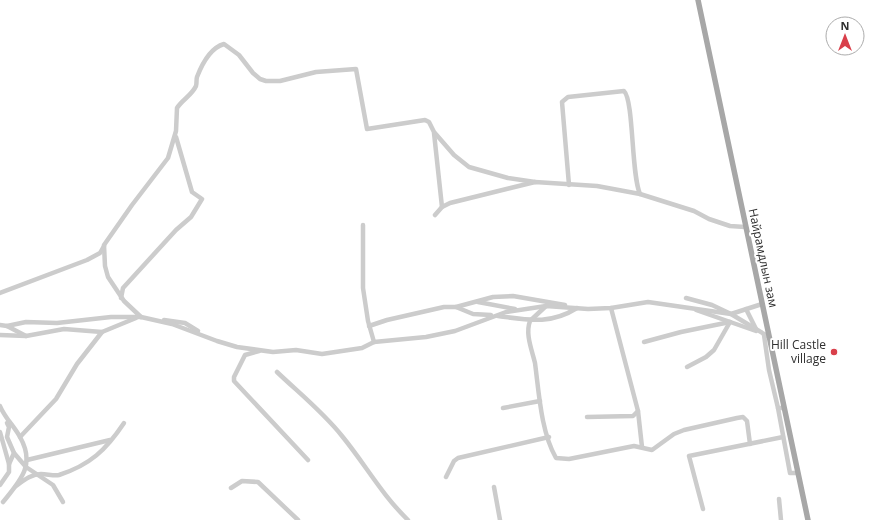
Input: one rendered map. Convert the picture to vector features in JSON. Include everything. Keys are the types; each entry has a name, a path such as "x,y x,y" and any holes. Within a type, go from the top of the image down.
{"main road":[{"name":"Найрамдлын зам","path":"698,0 762,304 781,408 798,473 808,520"}],"street":[{"path":"0,293 87,260 100,253 132,205 168,158 175,135 177,108 190,96 196,86 197,77 210,52 216,46 224,44 239,55 252,73 260,79 266,81 283,80 316,72 356,68 366,129 425,120 429,122 434,132 454,155 469,167 508,178 535,182 597,186 640,194 694,211 709,219 730,226 745,227"},
{"path":"569,185 562,102 568,97 624,91 627,96 631,125 635,180 640,194"},
{"path":"434,132 442,207"},
{"path":"121,298 124,288 176,230 191,218 202,199 192,192 175,135"},
{"path":"435,215 442,207 450,203 535,182"},
{"path":"363,225 363,288 369,326 374,342"},
{"path":"104,245 105,266 108,277 121,298 139,318"},
{"path":"456,307 493,297 513,296 564,305 570,308"},
{"path":"686,298 712,305 731,314 767,336"},
{"path":"476,302 520,310"},
{"path":"7,326 26,322 57,323 111,317 139,318 172,324 237,347 277,353 293,350 315,353 332,353 362,348 374,342 426,337 455,331 496,315 546,306 570,308 611,308 648,302 731,314 762,304"},
{"path":"369,326 444,306 456,307 473,314 496,315 530,321 550,320 564,316 577,308"},
{"path":"546,306 530,321 530,340 540,401 551,449 556,458 561,460 634,446 652,450 674,434 684,430 743,417 747,421 750,444"},
{"path":"611,308 638,411 642,447"},
{"path":"692,309 751,331 757,331"},
{"path":"746,310 757,331"},
{"path":"0,335 26,336 64,329 102,332 139,318"},
{"path":"644,342 681,332 730,322"},
{"path":"687,367 706,357 714,350 730,322"},
{"path":"0,325 7,326 26,336"},
{"path":"20,437 56,399 76,364 102,332"},
{"path":"260,350 246,355 234,377 234,381 308,460"},
{"path":"277,372 332,424 394,507 408,520"},
{"path":"503,408 540,401"},
{"path":"0,406 9,427 7,437 14,452 26,467 39,474 53,485 63,502"},
{"path":"781,408 783,437 790,473 798,473"},
{"path":"588,417 633,416 638,411"},
{"path":"3,502 16,486 26,467 27,453 20,437 4,417"},
{"path":"16,486 30,476 39,474 58,475 85,465 99,455 124,424"},
{"path":"0,432 9,464 9,472 0,485"},
{"path":"446,477 454,461 458,458 549,437"},
{"path":"704,509 689,456 783,437"},
{"path":"26,460 111,440"},
{"path":"9,464 14,452"},
{"path":"231,488 242,481 258,482 298,520"},
{"path":"494,487 500,520"},
{"path":"779,498 782,520"}],"place":[{"name":"Hill Castle village","path":"834,352"}]}
